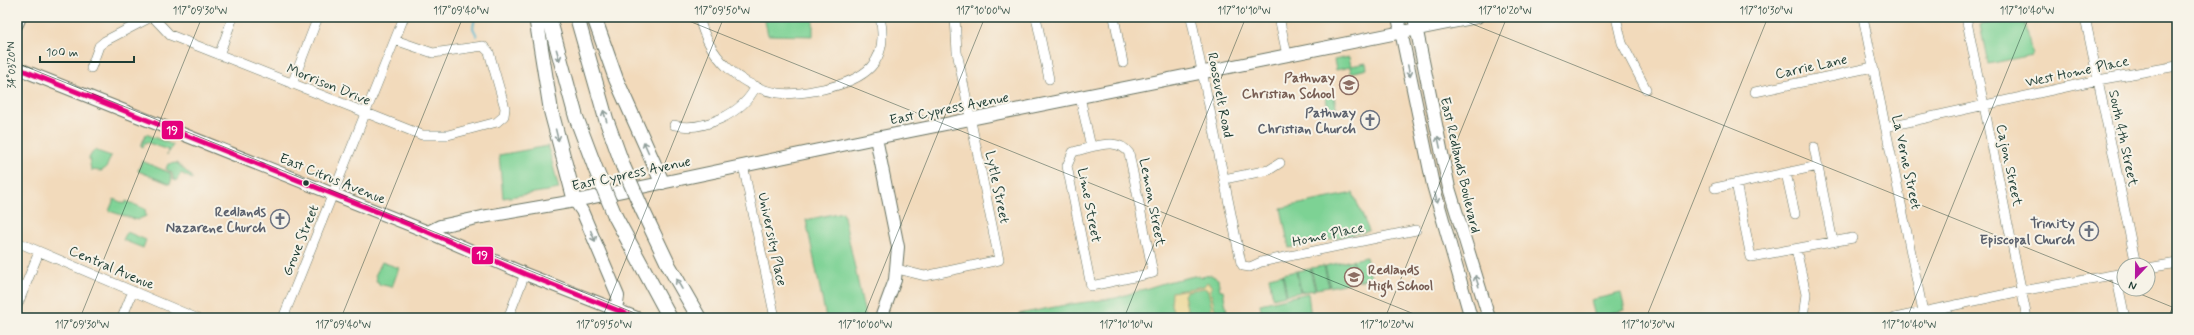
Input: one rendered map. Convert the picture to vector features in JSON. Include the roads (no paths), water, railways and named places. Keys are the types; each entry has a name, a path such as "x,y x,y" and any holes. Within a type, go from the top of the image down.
{"highway":[{"path":"536,17 551,111 575,201"},
{"path":"549,17 576,117 596,170 616,216 670,318"},
{"path":"577,17 603,111 623,166 669,266 699,318"},
{"path":"594,17 616,79 662,182"}],"main road":[{"path":"17,24 20,17"},
{"path":"1398,17 1432,185 1471,318"},
{"name":"East Redlands Boulevard","path":"1414,17 1415,29 1449,188 1489,318"},
{"name":"East Cypress Avenue","path":"428,232 440,226 575,201 743,165 1477,17"},
{"name":"East Citrus Avenue","path":"17,68 428,232 525,274 637,318"},
{"path":"876,138 897,238 897,269 889,298 881,318"},
{"path":"575,201 582,210 618,296 616,310"}],"street":[{"name":"Morrison Drive","path":"152,17 170,36 422,135 448,135 497,122 504,116 505,108 489,52 483,46 433,54 395,40"},
{"path":"91,68 99,46 105,41 152,17"},
{"path":"219,55 233,17"},
{"path":"292,84 318,17"},
{"name":"Grove Street","path":"284,318 404,17"},
{"path":"699,17 706,38 717,57 732,72 756,86 777,93 798,93 844,85 857,79 870,68 880,51 882,35 880,17"},
{"name":"Lytle Street","path":"897,269 926,276 999,260 956,52 955,17"},
{"path":"1036,17 1048,79"},
{"path":"1114,17 1123,63"},
{"name":"Roosevelt Road","path":"1191,17 1241,263 1246,268"},
{"path":"1279,17 1287,55"},
{"path":"1616,17 1622,42 1646,89"},
{"name":"La Verne Street","path":"1863,17 1923,312"},
{"name":"Cajon Street","path":"1966,17 2027,318"},
{"name":"South 4th Street","path":"2085,17 2134,257"},
{"name":"West Home Place","path":"1885,126 1984,106 2098,80 2177,66"},
{"name":"Carrie Lane","path":"1755,92 1873,67"},
{"path":"674,125 685,128 716,120 740,106 753,92 756,86"},
{"name":"Lime Street","path":"1080,97 1090,147 1073,152 1067,166 1091,286"},
{"name":"Lemon Street","path":"1090,147 1116,144 1122,146 1129,152 1153,273 1091,286"},
{"path":"1814,147 1833,242"},
{"path":"1224,179 1269,170 1280,163"},
{"name":"University Place","path":"743,165 775,318"},
{"path":"1715,188 1818,166"},
{"path":"1786,173 1794,214"},
{"path":"1736,184 1751,258 1853,238"},
{"name":"Home Place","path":"1246,268 1261,262 1416,230"},
{"name":"Central Avenue","path":"17,242 196,318"},
{"path":"1796,249 1806,294 1803,318"},
{"path":"17,306 39,252"},
{"path":"2156,266 2177,262"},
{"path":"508,318 525,274"},
{"path":"1895,318 1912,316 1923,312 2021,291 2116,275"},
{"path":"122,318 133,291"},
{"path":"2123,297 2125,318"}],"waterway":[{"path":"475,17 473,28 477,36"}],"place":[{"name":"Pathway Christian School","path":"1349,85"},
{"name":"Pathway Christian Church","path":"1370,120"},
{"name":"Redlands Nazarene Church","path":"280,219"},
{"name":"Trinity Episcopal Church","path":"2089,231"},
{"name":"Redlands High School","path":"1354,277"}]}
